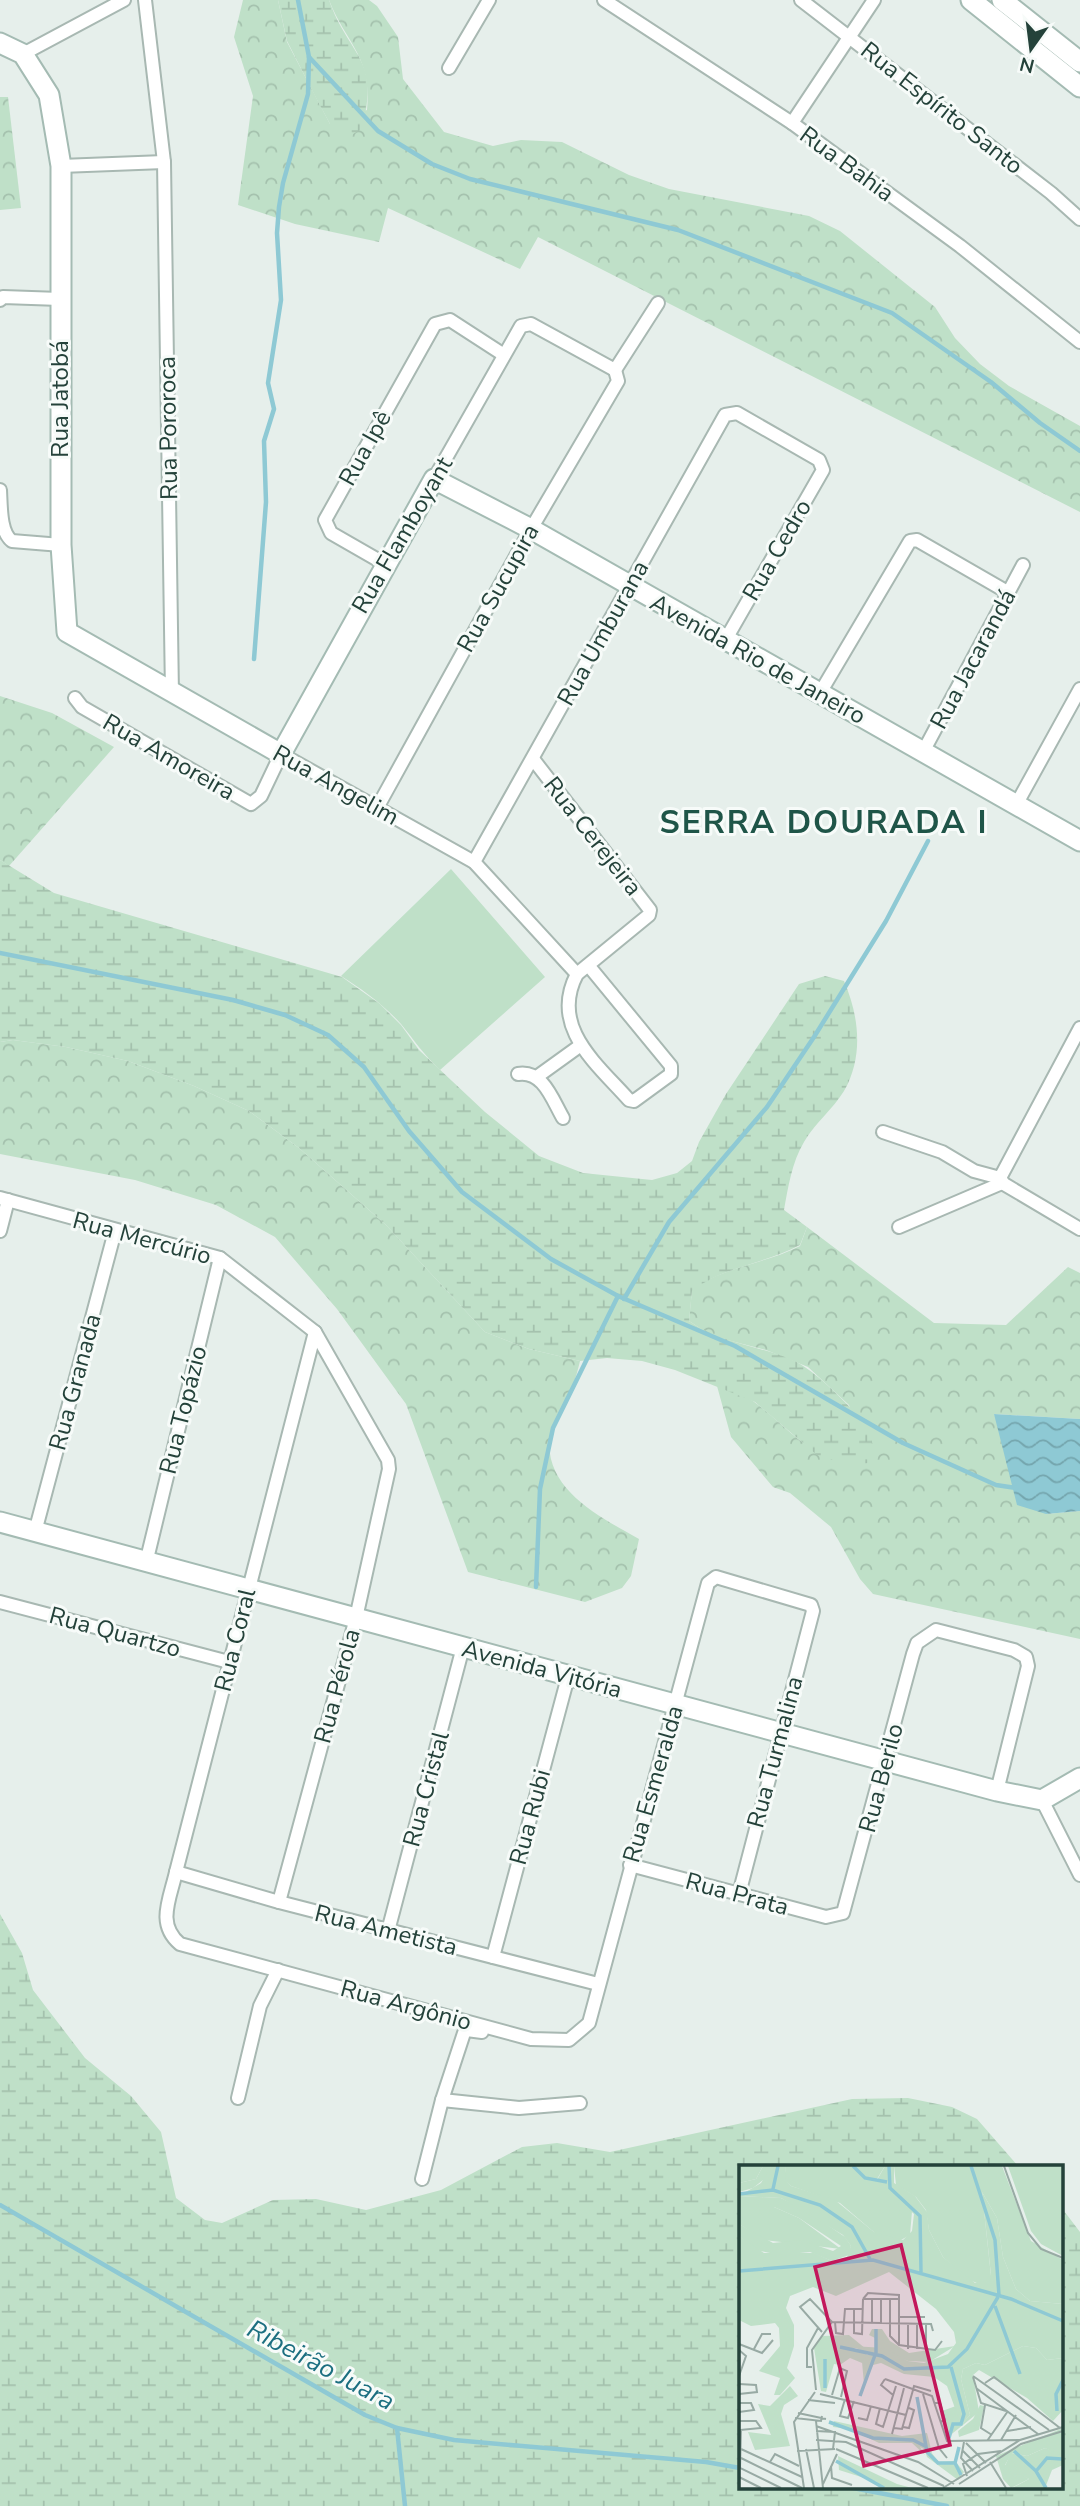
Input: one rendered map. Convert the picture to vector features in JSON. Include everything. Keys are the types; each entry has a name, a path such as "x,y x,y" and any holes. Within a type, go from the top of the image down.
{"street":[{"path":"0,43 23,54 124,0"},
{"name":"Rua Pororoca","path":"145,0 164,162 172,694"},
{"path":"449,68 489,0"},
{"name":"Rua Bahia","path":"604,0 792,123 1078,336"},
{"name":"Rua Espírito Santo","path":"801,0 1051,192 1080,219"},
{"path":"792,123 874,0"},
{"path":"971,0 1080,87"},
{"path":"1002,0 1080,62"},
{"name":"Rua Jatobá","path":"23,54 49,95 61,166 61,545 67,632"},
{"path":"61,166 164,162"},
{"path":"0,300 3,297 60,299"},
{"name":"Rua Sucupira","path":"377,808 531,529 618,381 615,370 658,303"},
{"name":"Rua Ipê","path":"385,564 331,533 325,520 435,324 450,320 504,355"},
{"name":"Rua Flamboyant","path":"281,754 385,564 521,326 531,324 615,370"},
{"name":"Rua Umburana","path":"474,862 725,415 737,413 819,460"},
{"name":"Rua Cedro","path":"726,639 823,470 819,460"},
{"name":"Avenida Rio de Janeiro","path":"434,479 531,529 1080,841"},
{"path":"0,490 1,530 5,537 12,541 61,545"},
{"path":"820,693 910,541 917,540 1009,593"},
{"name":"Rua Jacarandá","path":"923,752 1023,565"},
{"name":"Rua Angelim","path":"67,632 172,694 474,862 577,974"},
{"path":"1016,805 1080,689"},
{"name":"Rua Amoreira","path":"75,698 82,708 251,804 261,796 281,754"},
{"name":"Rua Cerejeira","path":"533,759 650,910 649,915 588,965"},
{"path":"588,965 671,1066 671,1074 634,1101 629,1100 581,1045 570,1028 570,987 577,974 588,965"},
{"path":"899,1227 1001,1179 1080,1028"},
{"path":"538,1076 581,1045"},
{"path":"518,1074 538,1076 563,1118"},
{"path":"883,1132 942,1152 974,1171 1001,1179 1080,1229"},
{"path":"0,1231 4,1199"},
{"name":"Rua Mercúrio","path":"4,1199 220,1258 315,1332 364,1415 388,1460 389,1469"},
{"name":"Rua Granada","path":"35,1532 115,1231"},
{"name":"Rua Topázio","path":"146,1563 220,1258"},
{"name":"Rua Coral","path":"180,1944 170,1935 164,1923 315,1332"},
{"name":"Rua Pérola","path":"279,1902 356,1618 389,1469"},
{"name":"Avenida Vitória","path":"0,1522 886,1762 1042,1800"},
{"name":"Rua Turmalina","path":"708,1583 713,1577 722,1578 806,1602 813,1611 739,1894"},
{"name":"Rua Esmeralda","path":"598,1984 708,1583"},
{"name":"Rua Quartzo","path":"0,1602 229,1662"},
{"name":"Rua Berilo","path":"843,1913 918,1643 930,1632 951,1632 1022,1653 1028,1666 997,1791"},
{"name":"Rua Cristal","path":"388,1931 463,1647"},
{"name":"Rua Rubi","path":"493,1957 568,1677"},
{"path":"1080,1778 1042,1800 1080,1875"},
{"name":"Rua Prata","path":"630,1866 826,1917 833,1918 843,1913"},
{"name":"Rua Ametista","path":"176,1872 388,1931 598,1984"},
{"name":"Rua Argônio","path":"180,1944 531,2039 569,2040 589,2023 598,1984"},
{"path":"238,2098 260,2006 278,1970"},
{"path":"422,2179 442,2100 465,2031 531,2039"},
{"path":"442,2100 519,2108 580,2103"}],"green space":[{"path":"243,0 278,0 287,42 330,124 367,110 368,92 362,63 329,0 369,0 377,6 398,37 403,79 444,132 493,146 521,140 562,142 629,175 669,189 809,216 840,231 935,307 955,338 980,364 1009,386 1080,426 1080,512 538,237 520,269 388,208 379,242 295,224 238,205 253,96 234,37"},
{"path":"278,0 329,0 365,72 368,86 367,105 362,129 351,135 330,124 287,41"},
{"path":"0,97 8,97 21,208 0,210"},
{"path":"0,696 52,713 114,747 9,866 0,860"},
{"path":"0,860 54,893 342,977 380,1004 401,1025 419,1050 485,1112 539,1156 583,1173 652,1180 677,1173 692,1161 699,1142 726,1094 799,984 825,976 844,981 856,1022 855,1064 844,1091 808,1135 793,1166 784,1210 807,1227 800,1245 731,1270 692,1291 689,1321 726,1339 790,1359 811,1371 871,1430 872,1447 868,1463 849,1465 817,1455 755,1402 675,1370 642,1361 607,1358 580,1361 529,1349 485,1332 386,1225 299,1148 249,1111 194,1086 128,1061 66,1047 13,1040 0,1042"},
{"path":"451,869 545,977 440,1070 387,1010 341,976"},
{"path":"13,1040 66,1047 128,1061 194,1086 249,1111 299,1148 386,1225 485,1332 529,1349 580,1361 570,1392 550,1435 550,1454 555,1471 578,1499 592,1511 639,1539 631,1576 622,1588 585,1602 468,1572 406,1404 337,1309 275,1237 216,1205 135,1180 0,1154 0,1042"},
{"path":"807,1227 934,1323 1006,1325 1068,1267 1080,1273 1080,1419 994,1414 1046,1514 1080,1511 1080,1639 873,1594 860,1579 831,1527 790,1493 773,1487 731,1437 717,1386 753,1401 807,1446 821,1454 851,1463 868,1462 849,1405 808,1367 766,1350 712,1336 689,1321 692,1290 731,1270 800,1246"},
{"path":"0,1914 22,1953 33,1990 85,2058 131,2096 161,2132 176,2198 205,2220 222,2223 273,2200 316,2199 366,2210 441,2190 522,2147 557,2143 610,2152 852,2099 908,2098 952,2107 977,2119 1017,2165 739,2165 739,2488 1062,2488 1062,2208 1080,2232 1080,2506 0,2506"}],"water":[{"path":"994,1414 1080,1419 1080,1511 1046,1514 1017,1505"}],"waterway":[{"path":"254,659 266,502 264,441 274,409 268,383 281,300 277,233 279,207 308,94 309,57 298,0"},
{"path":"309,57 378,131 432,164 470,179 678,230 892,313 991,382 1040,423 1080,451"},
{"path":"624,1299 669,1222 767,1107 814,1037 886,921 928,841"},
{"path":"0,953 233,1000 285,1015 328,1035 364,1067 409,1131 462,1192 551,1259 618,1296 735,1346 903,1443 996,1485 1016,1488"},
{"path":"536,1587 540,1489 553,1428 618,1296"},
{"name":"Ribeirão Juara","path":"0,2205 365,2415 397,2428 454,2440 706,2462 739,2468"},
{"path":"397,2428 405,2506"},
{"name":"Ribeirão Juara","path":"853,2488 947,2506"}],"district":[{"name":"SERRA DOURADA I","path":"824,822"}]}
